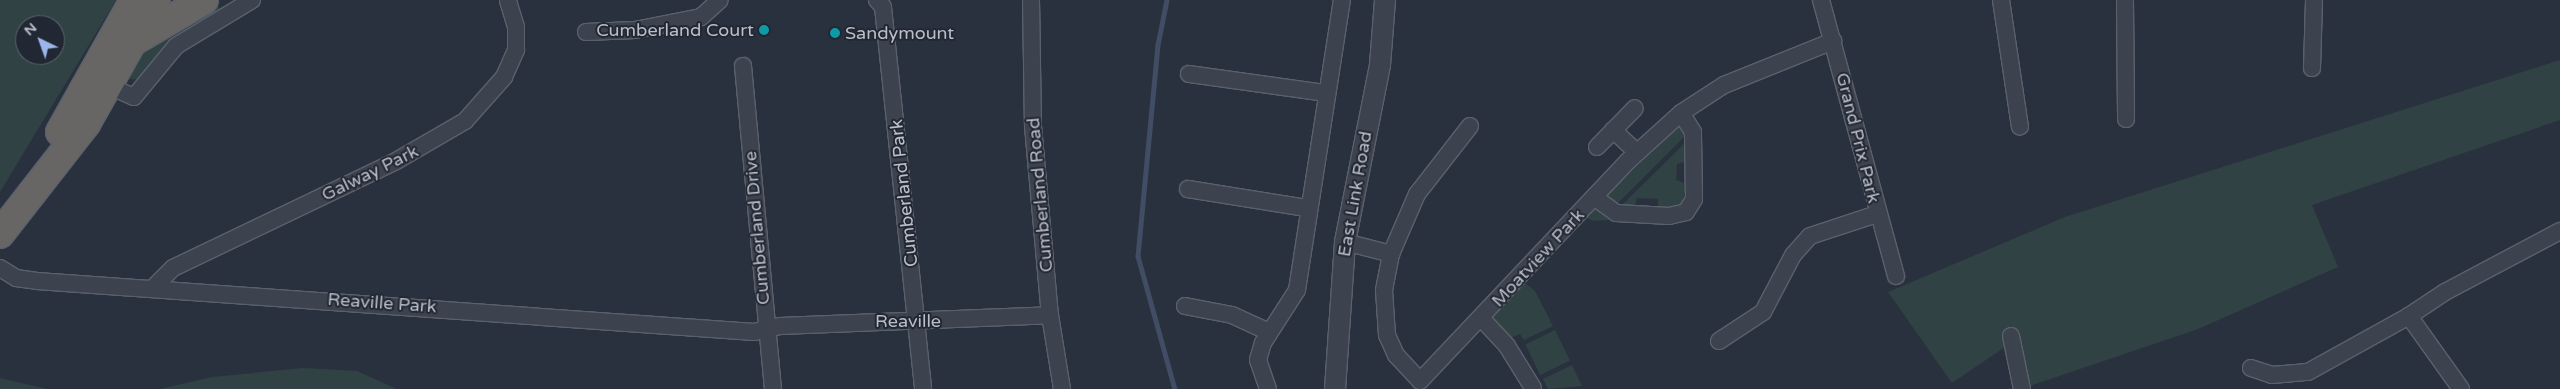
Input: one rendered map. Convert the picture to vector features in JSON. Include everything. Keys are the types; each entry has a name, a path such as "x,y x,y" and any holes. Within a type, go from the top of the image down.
{"highway":[{"path":"151,1 177,10 197,0"},
{"path":"134,41 204,0"},
{"path":"0,234 50,166 86,124 134,41 151,1"},
{"path":"50,166 55,141 151,1"}],"street":[{"path":"109,86 134,98 176,46 252,0"},
{"name":"Galway Park","path":"153,288 173,268 396,161 465,121 504,77 516,50 516,27 508,0"},
{"path":"586,32 636,30 701,17 717,8 720,0"},
{"name":"Cumberland Park","path":"877,0 883,7 918,320 923,389"},
{"name":"Cumberland Road","path":"1030,0 1033,126 1050,315 1062,389"},
{"path":"1268,389 1258,360 1269,332 1297,290 1306,208 1342,0"},
{"name":"East Link Road","path":"1335,389 1344,242 1380,65 1385,0"},
{"name":"Grand Prix Park","path":"1821,0 1877,214 1896,276"},
{"path":"2001,0 2020,126"},
{"path":"2125,0 2126,119"},
{"path":"2312,68 2314,0"},
{"name":"Moatview Park","path":"1470,126 1417,194 1391,254 1384,290 1387,335 1396,354 1420,381 1482,318 1594,197 1638,152 1682,113 1724,85 1833,41"},
{"name":"Cumberland Drive","path":"743,66 773,389"},
{"path":"1189,74 1326,93"},
{"path":"1597,147 1635,108"},
{"name":"Moatview Park","path":"1594,197 1616,213 1669,216 1686,212 1694,199 1693,132 1682,113"},
{"path":"1613,130 1638,152"},
{"path":"1188,189 1306,208"},
{"path":"1719,341 1763,312 1793,255 1810,236 1877,214"},
{"path":"2251,368 2272,375 2308,372 2409,316 2445,292 2560,231"},
{"path":"1344,242 1391,254"},
{"name":"Reaville Park","path":"0,268 16,278 676,327 766,328"},
{"path":"1184,306 1232,315 1269,332"},
{"name":"Reaville","path":"766,328 1050,315"},
{"path":"2409,316 2461,389"},
{"name":"Moatview Park","path":"1482,318 1507,346 1534,388"},
{"path":"2011,336 2022,389"}],"shaded area":[{"path":"0,0 116,0 0,192"},
{"path":"217,3 220,9 183,35 141,80 128,79 143,53"},
{"path":"2560,60 2560,120 2312,205 2338,267 2198,329 2027,387 2018,338 1952,383 1888,292 2065,217"},
{"path":"1680,126 1686,135 1614,207 1607,194"},
{"path":"1686,142 1686,161 1677,164 1676,180 1684,183 1685,190 1682,205 1673,212 1658,208 1658,199 1637,198 1635,207 1619,208"},
{"path":"1595,208 1609,220 1593,221 1584,216"},
{"path":"1525,283 1535,291 1553,326 1524,340 1520,334 1508,339 1492,317"},
{"path":"1555,330 1570,361 1540,375 1525,344"},
{"path":"1572,365 1582,386 1548,389 1543,379"},
{"path":"303,368 357,371 397,389 160,389 212,377"},
{"path":"0,378 47,389 0,389"}],"waterway":[{"path":"1167,0 1158,45 1138,256 1175,389"}],"place":[{"name":"Cumberland Court","path":"764,30"},
{"name":"Sandymount","path":"835,33"}]}
